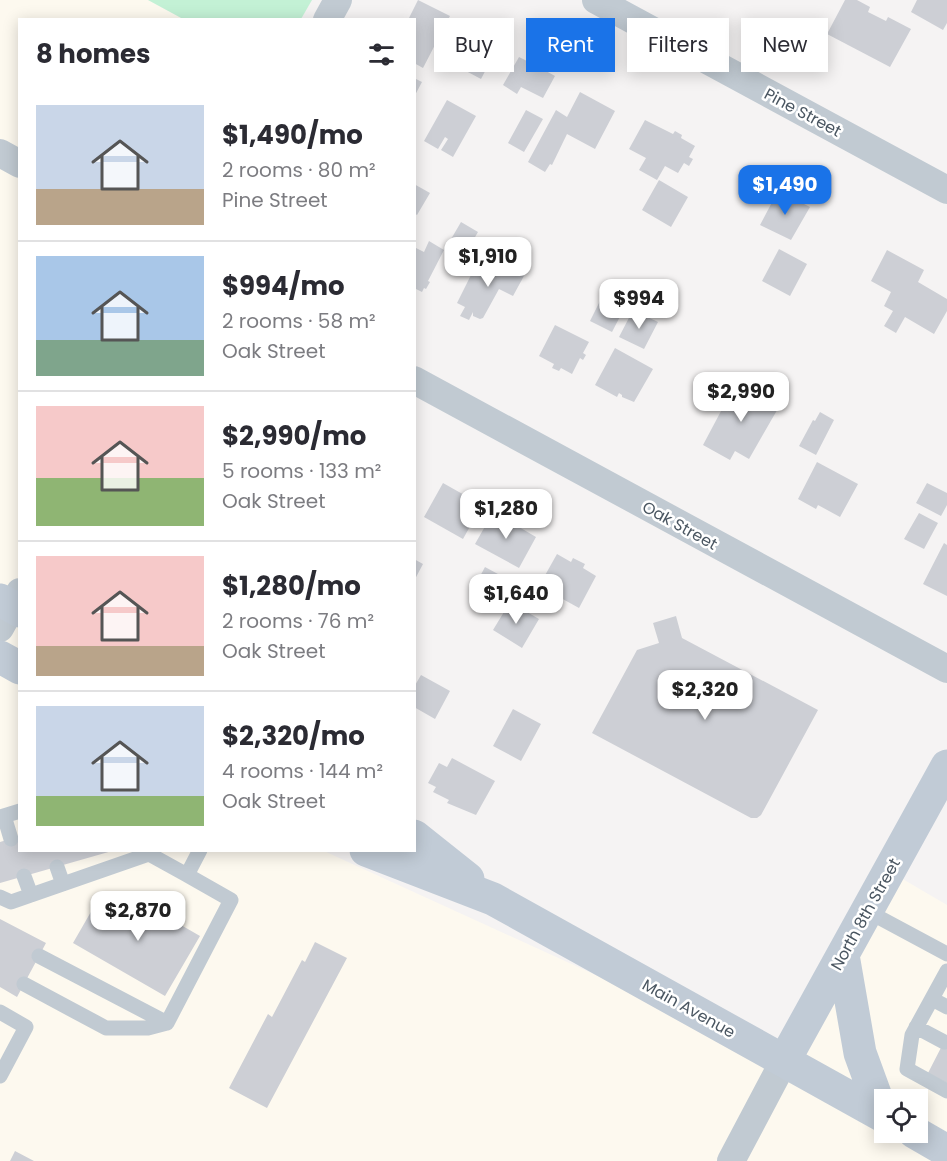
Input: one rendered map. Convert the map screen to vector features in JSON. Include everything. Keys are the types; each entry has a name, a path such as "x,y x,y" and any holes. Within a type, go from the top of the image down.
{"main road":[{"path":"0,657 18,667"},
{"name":"North 8th Street","path":"784,1061 947,766"},
{"name":"Main Avenue","path":"416,838 493,899"},
{"name":"Main Avenue","path":"371,852 493,899 874,1110"},
{"path":"843,955 860,1053 874,1090"},
{"path":"928,1140 947,1151"}],"street":[{"path":"328,18 338,0"},
{"name":"Pine Street","path":"596,0 947,190"},
{"path":"0,153 18,163"},
{"name":"Oak Street","path":"416,381 947,669"},
{"path":"731,1161 784,1061"}],"lane":[{"path":"11,839 2,817 18,812"},
{"path":"187,875 199,852"},
{"path":"0,897 11,902 94,873 127,856 149,854 231,900 167,1023 148,1028 106,1028 24,984"},
{"path":"89,858 94,873"},
{"path":"57,867 63,884"},
{"path":"24,876 31,895"},
{"path":"867,911 947,954"},
{"path":"39,956 167,1023"},
{"path":"947,971 912,1035 906,1069 947,1090"},
{"path":"932,999 947,1007"},
{"path":"0,1012 26,1027 0,1076"},
{"path":"916,1027 944,1042"}],"shaded area":[{"path":"0,0 148,0 181,18 18,18 18,852 326,852 784,1061 889,871 947,905 947,1161 0,1161"}],"green space":[{"path":"148,0 312,0 302,18 181,18"}],"building":[{"path":"418,0 450,16 449,18 434,18 434,47 423,68 416,64 416,18 409,18"},
{"path":"845,0 857,0 870,7 868,12 886,21 888,17 911,29 890,67 828,35"},
{"path":"917,0 947,0 947,23 943,30 911,12"},
{"path":"519,57 526,60 526,72 548,72 555,76 543,98 521,87 517,94 503,85 510,72 514,72 514,66"},
{"path":"468,72 485,72 481,79"},
{"path":"416,79 422,82 416,93"},
{"path":"580,92 615,111 595,149 567,134 552,165 550,164 545,172 528,162 556,110 567,117"},
{"path":"447,100 476,116 453,157 441,150 448,139 445,137 438,149 424,141"},
{"path":"526,110 543,119 524,152 508,143"},
{"path":"645,120 673,134 675,131 682,135 681,138 695,146 689,157 693,159 689,166 684,163 678,173 665,166 657,180 639,170 646,158 629,149"},
{"path":"659,180 688,197 671,227 642,210"},
{"path":"416,185 430,193 416,214"},
{"path":"778,191 810,207 791,240 760,225"},
{"path":"461,222 478,232 464,256 447,246"},
{"path":"429,241 444,250 428,281 430,282 422,292 416,289 416,248 424,252"},
{"path":"779,249 807,264 790,296 762,281"},
{"path":"887,250 924,270 918,282 947,299 947,311 934,334 905,317 896,333 884,326 893,311 884,306 891,292 871,281"},
{"path":"478,261 495,270 500,261 525,274 513,296 499,289 483,318 473,316 473,312 469,320 460,316 465,307 457,303"},
{"path":"604,293 626,305 612,332 590,321"},
{"path":"633,310 658,322 644,349 619,337"},
{"path":"555,325 589,342 583,353 586,355 583,360 580,358 572,374 561,368 559,371 552,368 554,364 539,356"},
{"path":"615,348 653,369 634,402 622,397 619,393 617,397 595,385"},
{"path":"737,381 780,405 749,459 735,451 730,460 703,445"},
{"path":"820,412 834,420 816,455 799,446"},
{"path":"817,462 858,484 840,517 818,505 816,509 798,499"},
{"path":"443,483 482,505 463,539 424,517"},
{"path":"927,483 947,493 947,505 941,516 916,503"},
{"path":"919,513 938,523 924,549 904,539"},
{"path":"492,514 508,522 512,516 521,522 519,527 536,537 519,568 475,544"},
{"path":"944,543 947,545 947,596 923,584"},
{"path":"557,554 571,562 573,558 585,564 583,568 596,576 579,608 539,586"},
{"path":"416,560 423,564 416,577"},
{"path":"485,567 509,580 495,606 471,593"},
{"path":"510,602 539,619 522,648 493,630"},
{"path":"676,616 682,638 818,710 761,815 757,818 751,818 592,733 637,650 659,643 653,623"},
{"path":"421,675 450,691 435,719 416,708 416,684"},
{"path":"513,709 541,724 521,761 493,746"},
{"path":"452,758 495,781 476,815 447,803 449,800 433,792 436,787 428,783 439,763 447,767"},
{"path":"18,837 18,852 108,852 0,883 0,842"},
{"path":"134,898 200,936 165,996 73,943 92,910"},
{"path":"0,919 46,943 17,997 0,987"},
{"path":"315,942 347,958 267,1108 229,1088 268,1014 272,1017 302,960 305,962"},
{"path":"947,1036 947,1083 928,1073"},
{"path":"15,1151 34,1161 10,1161"}]}
